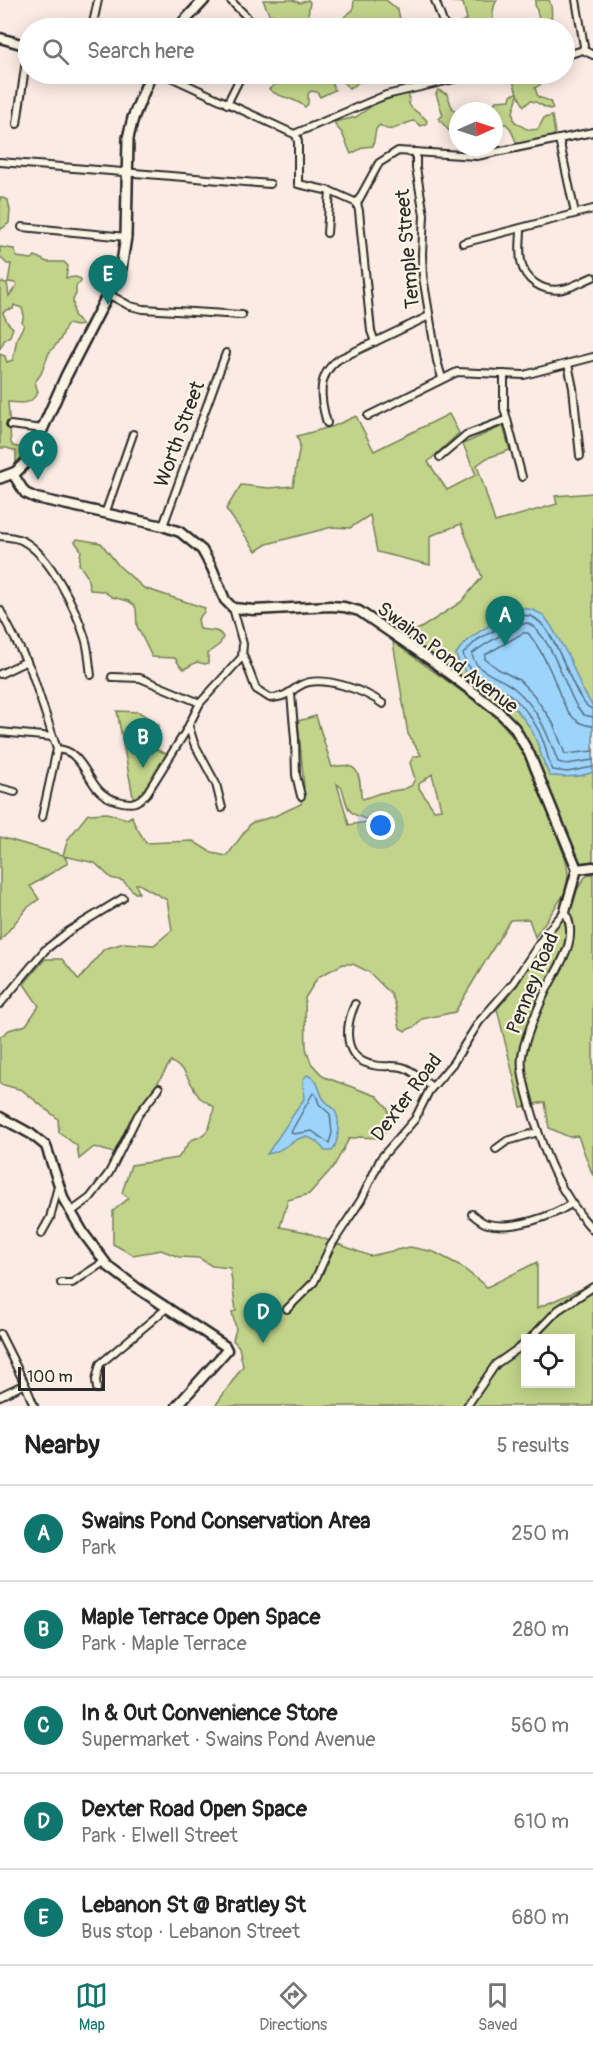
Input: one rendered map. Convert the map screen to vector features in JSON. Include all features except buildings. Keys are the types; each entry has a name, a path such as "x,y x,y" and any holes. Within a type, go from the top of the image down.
{"main road":[{"path":"187,18 204,0"},
{"path":"0,478 13,474 29,459 66,376 122,266 126,237 129,130 147,84"}],"street":[{"path":"94,18 98,0"},
{"path":"230,0 247,18"},
{"path":"435,0 441,18"},
{"path":"576,0 583,50"},
{"path":"0,38 18,43"},
{"path":"575,53 583,50 593,56"},
{"path":"17,124 23,84"},
{"path":"185,84 291,134 296,134 386,95 429,84"},
{"path":"227,104 237,84"},
{"path":"357,203 381,161 400,151 477,156 593,132"},
{"path":"296,134 298,140 297,182 302,186 330,191 357,203 359,208 371,331 375,342"},
{"path":"559,139 575,213"},
{"name":"Temple Street","path":"416,152 416,168 424,215 422,271 442,378"},
{"path":"0,162 270,184"},
{"path":"327,233 330,191"},
{"path":"463,243 593,209"},
{"path":"22,227 126,237"},
{"path":"521,228 521,264 536,284 546,288 560,289 593,277"},
{"path":"108,294 130,306 143,309 242,315"},
{"path":"327,423 321,399 322,382 326,371 339,359 429,316"},
{"name":"Worth Street","path":"164,526 226,353"},
{"path":"368,416 442,378 461,372 524,375 593,357"},
{"path":"568,364 573,388 580,456"},
{"path":"504,374 503,396 506,420 522,477"},
{"path":"440,456 462,437 506,420"},
{"path":"10,425 43,429"},
{"path":"105,514 133,434"},
{"path":"13,474 22,490 30,495 164,526 180,532 202,550 225,600 233,608 243,644 243,655 251,679 261,693 270,698 291,694 301,685 308,683 345,685 362,690 383,704"},
{"path":"0,536 13,537 26,543 40,555 56,575 80,624 88,650 91,675"},
{"name":"Swains Pond Avenue","path":"233,608 254,610 337,606 359,611 404,640 498,711 514,727 530,755 577,869"},
{"path":"0,610 27,661 57,749 42,817"},
{"path":"57,749 66,751 77,759 103,796 124,803 136,804 147,793 189,727 200,703 243,655"},
{"path":"0,674 27,661"},
{"path":"112,677 140,678 200,703"},
{"path":"291,694 296,775 301,796"},
{"path":"189,727 194,743 216,784 222,808"},
{"path":"0,732 53,737"},
{"path":"0,788 15,792"},
{"path":"565,911 577,869 593,867"},
{"path":"0,1004 45,950 69,931 123,898"},
{"name":"Dexter Road","path":"287,1309 314,1282 330,1247 361,1200 381,1158 414,1119 432,1087 453,1063 479,1022 514,982 547,932 565,911"},
{"name":"Penney Road","path":"565,911 571,930 568,948 544,995 522,1055 523,1079 548,1161 571,1204 593,1230"},
{"path":"355,1005 349,1017 347,1033 350,1047 357,1057 373,1065 403,1067 432,1087"},
{"path":"70,1212 90,1198 110,1173 138,1115 159,1088"},
{"path":"0,1117 31,1134 46,1146 58,1186 70,1212 104,1262 137,1288 201,1328 227,1349 218,1362 177,1406"},
{"path":"496,1149 507,1141 538,1132"},
{"path":"41,1234 50,1218 58,1186"},
{"path":"472,1214 487,1224 506,1226 548,1216 571,1204"},
{"path":"61,1283 72,1283 104,1262"},
{"path":"535,1334 558,1310 593,1287"},
{"path":"97,1389 96,1380 100,1364 168,1307"},
{"path":"0,1334 34,1406"},
{"path":"467,1406 495,1364 521,1346"},
{"path":"0,1396 25,1384"}],"green space":[{"path":"263,0 293,0 300,3 308,0 310,2 308,18 281,18 269,14"},
{"path":"354,0 386,0 398,10 400,18 344,18 353,10"},
{"path":"440,0 497,0 494,18 467,18 463,3"},
{"path":"536,0 549,0 552,18 539,18"},
{"path":"276,84 332,84 335,90 320,97 317,92 311,91 305,107 269,89"},
{"path":"345,84 356,84 354,86 349,88"},
{"path":"514,84 541,84 535,88 538,97 550,101 553,109 530,101 524,106 518,95 513,112 514,121 525,128 534,130 538,129 544,118 552,116 555,133 553,136 517,144 510,128 503,124 503,102 495,102 510,100 511,95 517,93"},
{"path":"438,90 447,94 450,102 449,131 439,119 443,115 436,94"},
{"path":"409,93 409,104 427,121 426,124 421,126 414,121 393,129 380,125 376,129 373,146 364,147 351,154 335,122 356,117 376,103"},
{"path":"0,197 8,200 10,210 9,223 0,230"},
{"path":"0,247 14,249 17,257 32,259 35,256 47,262 64,262 68,266 66,278 81,279 76,286 73,300 74,315 82,325 68,324 66,326 35,382 38,392 32,400 26,403 8,402 11,443 13,446 23,448 28,446 24,456 16,464 16,451 0,448 0,354 5,356 7,362 13,360 17,338 24,325 22,322 24,315 22,308 14,305 13,309 3,313 13,328 0,349 0,282 7,283 9,296 17,285 8,282 11,264 7,264 0,257"},
{"path":"449,414 459,433 428,462 447,490 476,475 463,444 503,426 510,450 487,458 477,465 495,522 557,504 555,496 593,493 593,861 582,863 577,859 539,763 521,728 501,708 403,635 421,628 461,602 482,577 461,524 430,536 430,565 377,552 370,515 350,528 332,527 267,544 256,551 226,509 241,485 269,488 293,486 300,445 297,436 334,426 356,416 374,451"},
{"path":"77,539 101,543 119,566 144,588 205,608 198,619 200,629 216,631 223,637 220,644 208,653 208,663 197,662 184,669 175,658 152,657 137,626 134,605 103,591 90,590 87,576 79,564 81,550 75,542"},
{"path":"393,642 490,712 517,744 537,781 566,860 568,876 565,893 535,937 529,919 510,920 455,1012 422,1019 416,1026 405,1031 400,1028 391,994 369,972 353,964 343,964 318,977 305,998 306,1048 311,1063 324,1077 377,1096 387,1107 392,1120 387,1130 377,1138 349,1139 334,1166 309,1194 288,1200 280,1227 306,1232 370,1256 410,1247 434,1252 459,1265 487,1287 537,1262 537,1308 593,1284 593,1406 215,1406 243,1366 239,1347 233,1340 236,1329 232,1312 236,1311 230,1268 212,1266 199,1258 179,1257 161,1250 133,1255 113,1244 113,1211 129,1198 122,1193 131,1165 178,1158 191,1140 206,1132 214,1107 199,1097 184,1071 171,1061 152,1092 130,1120 114,1153 94,1147 79,1159 77,1146 59,1132 58,1119 22,1090 0,1084 0,1037 9,1030 26,1025 39,1006 24,984 45,959 62,959 79,980 104,949 124,943 154,945 172,930 167,900 139,884 136,884 139,893 135,893 123,881 111,878 95,863 64,856 68,863 30,886 39,899 27,908 0,941 0,837 63,855 68,839 88,814 107,813 127,819 132,816 146,843 193,841 212,853 227,856 251,823 275,816 301,804 304,787 298,721 316,716 332,767 348,766 357,771 363,799 411,786 415,779 410,763 413,757 421,755 408,734","holes":["432,774 441,808 434,810 419,788 419,784","337,784 342,788 350,810 357,816 372,821 349,825"]},
{"path":"117,711 139,712 159,725 152,738 153,748 167,754 151,783 134,802"},
{"path":"593,873 593,1176 578,1136 569,1137 549,1128 545,1102 521,1107 497,1009 516,987 585,877"}],"water":[{"path":"523,608 543,615 550,624 593,707 593,772 567,777 550,776 533,733 521,715 506,699 472,678 459,663 456,654 462,646 486,627"},
{"path":"307,1075 316,1082 323,1098 334,1109 338,1118 336,1142 332,1151 325,1151 317,1142 303,1137 276,1152 267,1154 304,1099 303,1079"}],"place":[{"name":"Lebanon St @ Bratley St","path":"108,305"},
{"name":"In & Out Convenience Store","path":"38,480"},
{"name":"Swains Pond Conservation Area","path":"505,646"},
{"name":"Maple Terrace Open Space","path":"143,768"},
{"name":"Dexter Road Open Space","path":"263,1343"}]}
